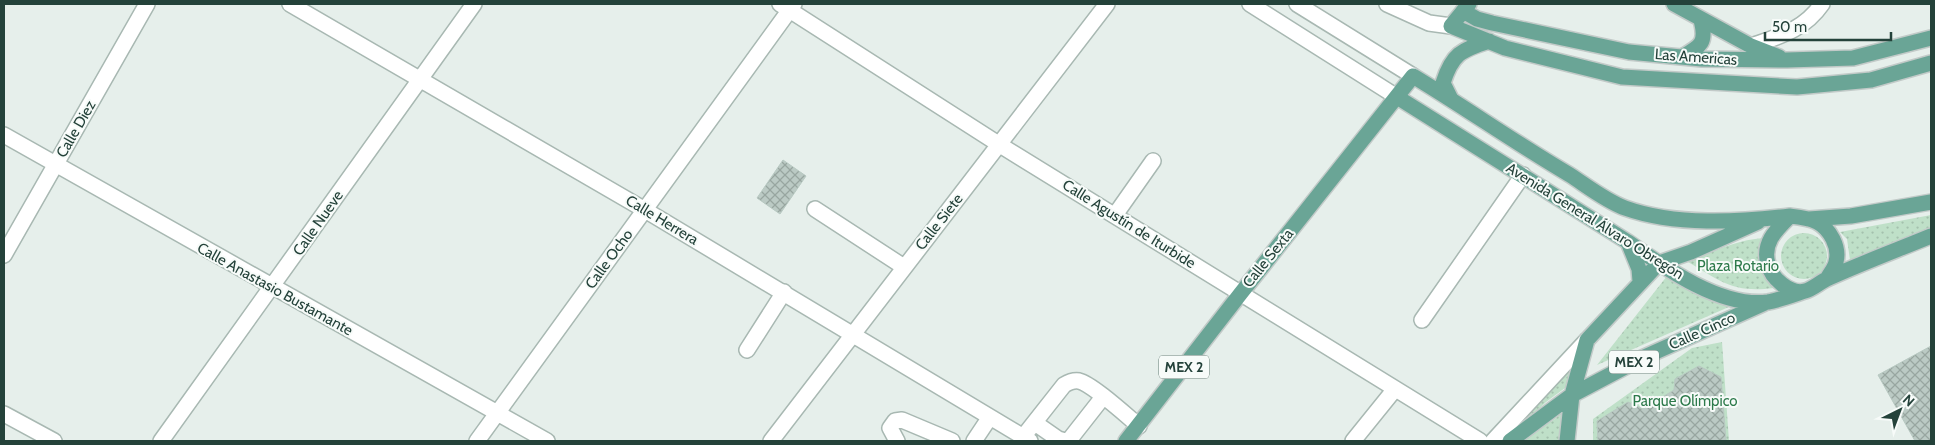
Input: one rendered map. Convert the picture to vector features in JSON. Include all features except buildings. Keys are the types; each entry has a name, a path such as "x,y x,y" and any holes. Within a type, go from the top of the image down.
{"main road":[{"path":"1674,4 1751,46 1787,60"},
{"path":"1451,26 1466,7"},
{"name":"Las Americas","path":"1466,7 1477,19 1492,24 1629,52 1702,59 1787,60 1853,58 1931,38"},
{"path":"1682,57 1694,50 1702,41 1705,34 1701,20"},
{"name":"Las Americas","path":"1451,26 1505,48 1622,77 1797,87 1871,80 1931,63"},
{"path":"1451,100 1443,83 1452,59 1470,47 1489,41"},
{"path":"1622,77 1629,52"},
{"name":"Calle Sexta","path":"1126,441 1413,76"},
{"name":"Avenida General Álvaro Obregón","path":"1413,76 1538,156 1623,207 1668,218 1704,220 1790,216"},
{"name":"Avenida General Álvaro Obregón","path":"1397,97 1523,175 1658,263 1720,296 1744,301 1767,302 1805,291"},
{"path":"1523,175 1538,156"},
{"path":"1807,219 1851,216 1931,202"},
{"path":"1826,279 1834,269 1837,261 1833,240 1827,230 1817,222 1790,216 1774,232 1768,242 1766,254 1768,266 1774,276 1782,285 1793,290 1805,291 1826,279 1931,236"},
{"path":"1567,441 1572,395 1587,340 1658,263 1691,252 1767,218"},
{"path":"1628,242 1639,269 1640,281"},
{"name":"Calle Cinco","path":"1510,441 1572,395 1642,358 1767,302"}],"street":[{"name":"Calle Diez","path":"4,255 147,4"},
{"name":"Calle Herrera","path":"290,4 420,78 784,292 1026,439"},
{"name":"Calle Nueve","path":"161,441 474,4"},
{"name":"Calle Siete","path":"771,441 1107,4"},
{"path":"1252,4 1397,97"},
{"path":"1297,4 1413,76"},
{"path":"1387,4 1429,23 1451,26"},
{"path":"1751,46 1798,28 1822,4"},
{"name":"Calle Agustín de Iturbide","path":"788,6 1000,145 1480,441"},
{"name":"Calle Ocho","path":"477,441 645,210 788,6"},
{"name":"Calle Anastasio Bustamante","path":"4,135 272,288 547,441"},
{"path":"1115,215 1152,161"},
{"path":"1422,320 1523,175"},
{"path":"815,209 904,267"},
{"path":"747,350 784,292"},
{"path":"1493,441 1587,340"},
{"path":"1026,439 1035,423 1064,385 1072,381 1080,381 1139,426"},
{"path":"1353,441 1395,389"},
{"path":"1035,423 1058,439 1065,441 1070,438 1103,397"},
{"path":"4,414 54,441"},
{"path":"974,441 990,417"},
{"path":"897,441 890,428 895,421 902,420 952,441"}],"green space":[{"path":"1931,215 1931,230 1850,260 1847,239 1840,232"},
{"path":"1804,233 1817,237 1823,243 1827,256 1823,269 1817,275 1804,279 1791,275 1785,269 1781,256 1785,243 1791,237"},
{"name":"Plaza Rotario","path":"1763,238 1760,259 1762,271 1764,277 1774,288 1748,289 1728,284 1688,262 1734,244"},
{"path":"1667,276 1713,302 1731,306 1597,365"},
{"name":"Parque Olímpico","path":"1722,342 1729,441 1593,441 1593,419 1692,348"},
{"path":"1573,363 1569,385 1546,402 1509,438 1506,436"},
{"path":"1564,409 1560,441 1520,441 1555,419"}]}
